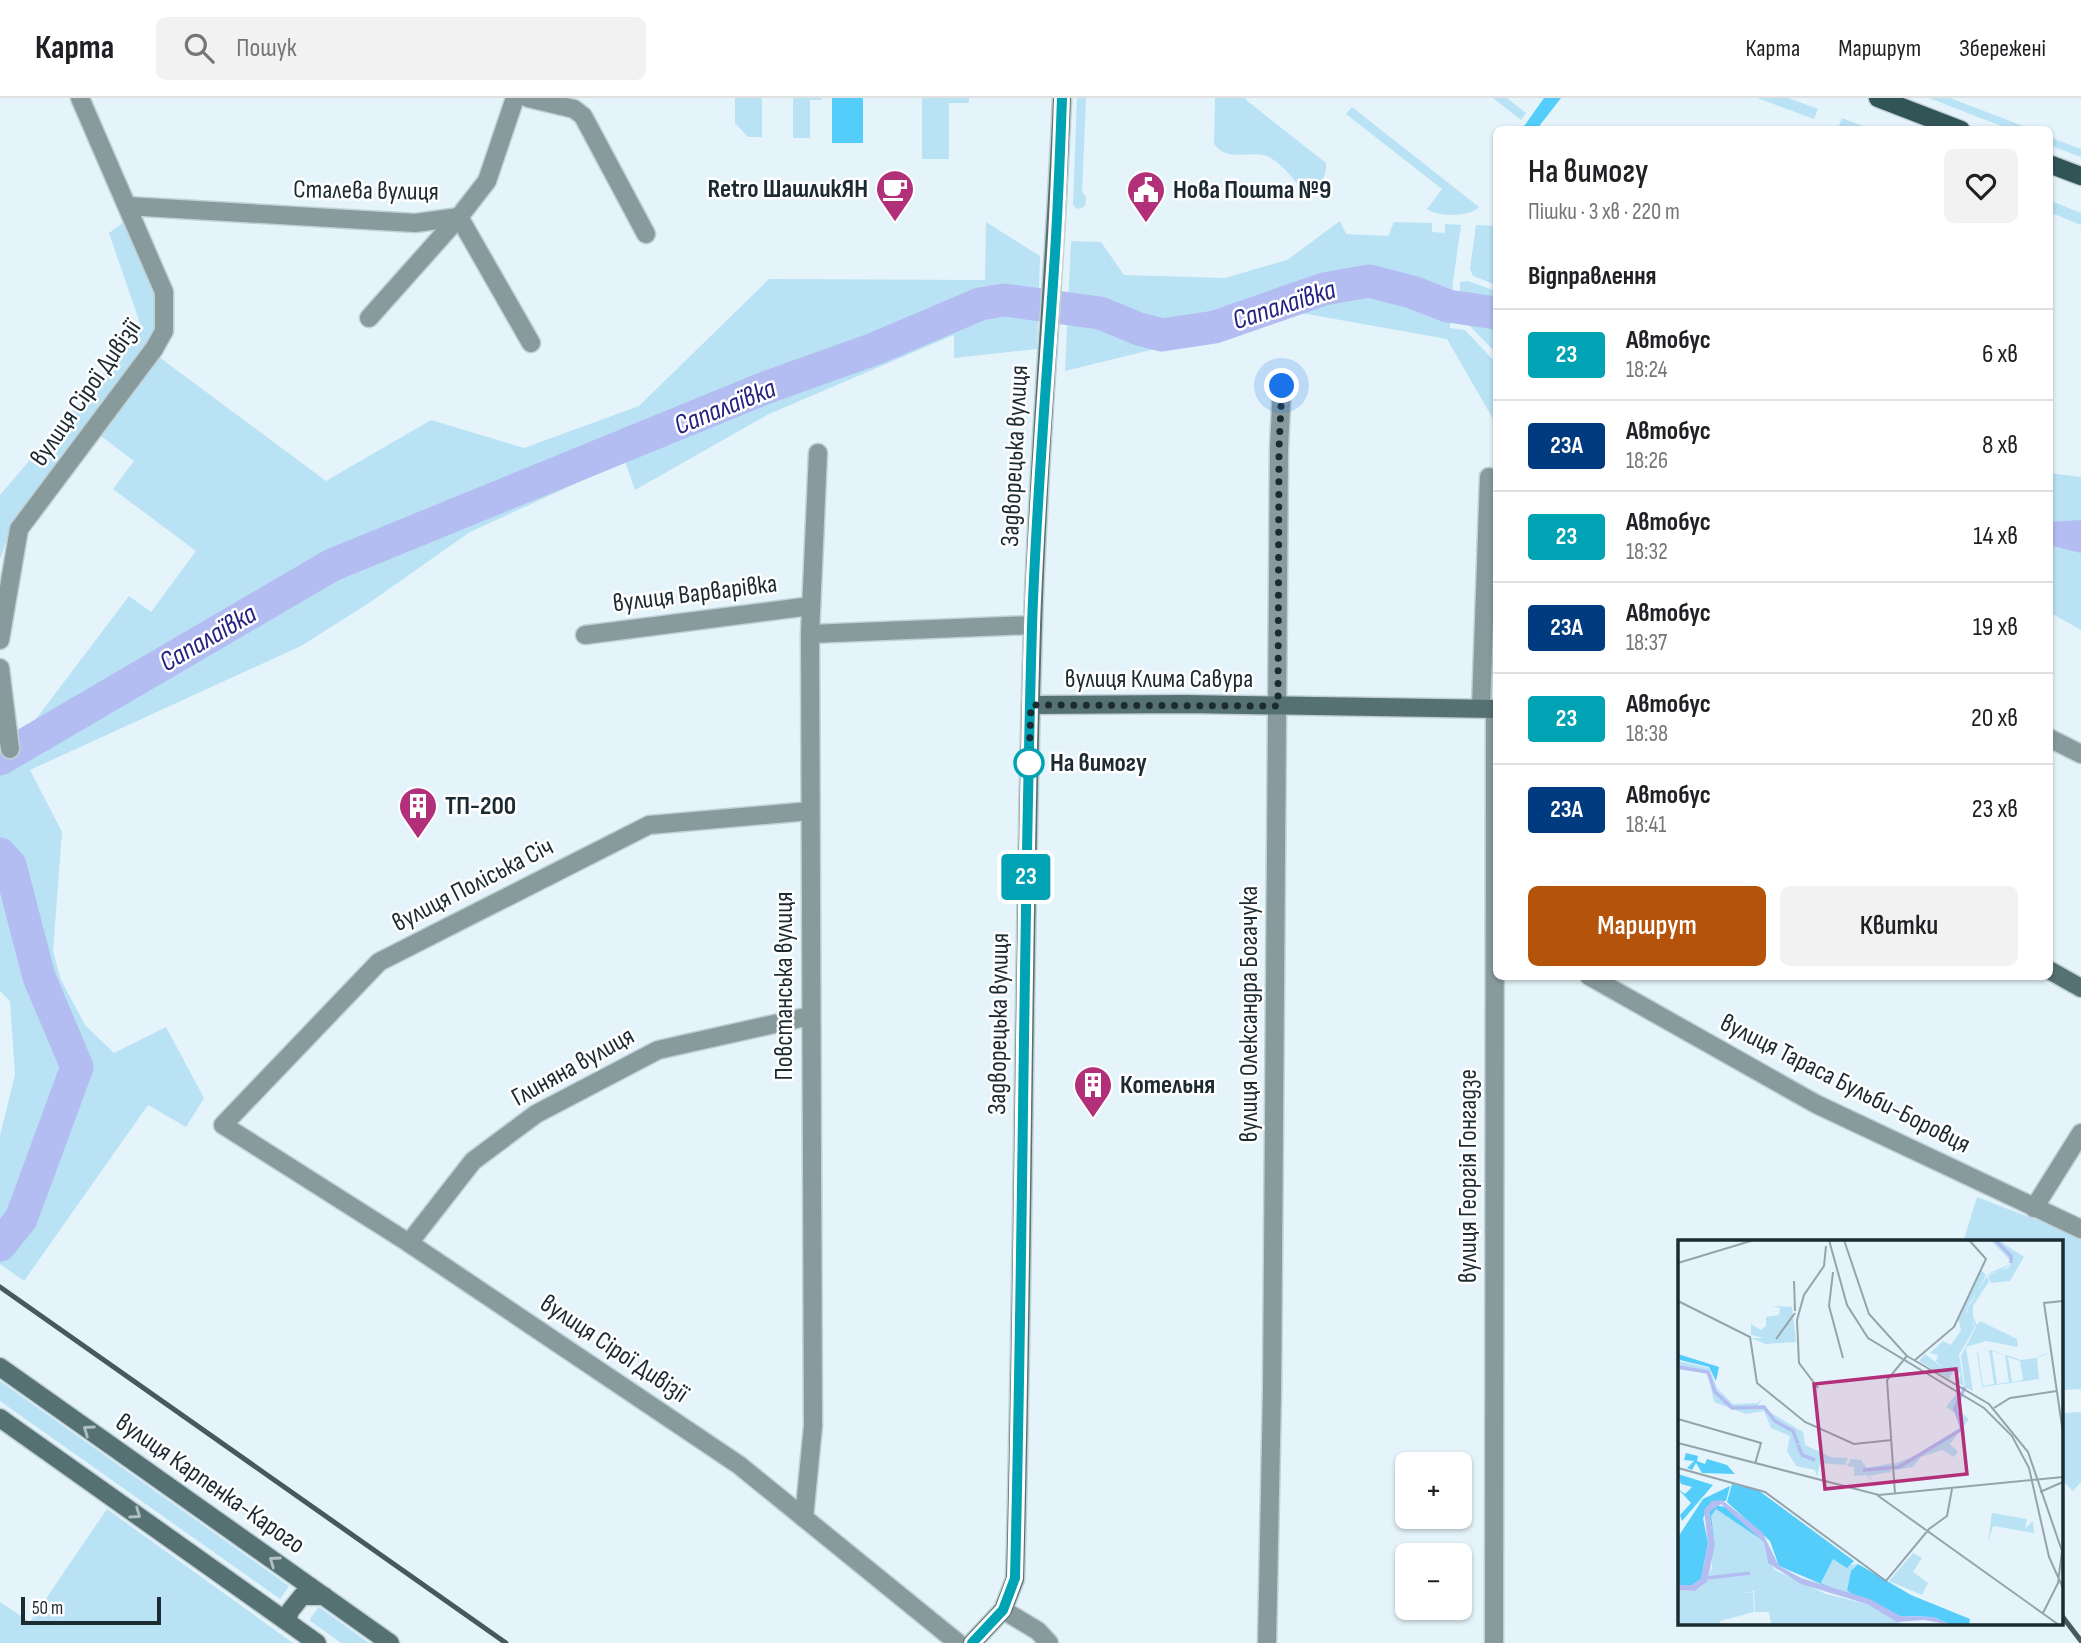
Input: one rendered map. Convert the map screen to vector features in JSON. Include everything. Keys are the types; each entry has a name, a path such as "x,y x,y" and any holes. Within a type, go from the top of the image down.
{"main road":[{"name":"Задворецька вулиця","path":"972,1643 1003,1610 1015,1578 1032,625 1043,414 1055,265 1062,98"},
{"path":"1878,98 1951,126"},
{"path":"2053,166 2081,176"},
{"name":"вулиця Клима Савура","path":"1031,705 1491,709"},
{"path":"2053,972 2081,988"},
{"name":"вулиця Карпенка-Карого","path":"0,1367 390,1643"},
{"path":"0,1418 317,1643"},
{"path":"287,1621 289,1611 302,1597 324,1596"}],"street":[{"name":"вулиця Сірої Дивізії","path":"0,639 19,529 154,349 164,331 164,292 80,98"},
{"path":"369,317 459,217 487,181 514,98"},
{"path":"527,98 574,108 583,116 646,234"},
{"name":"Сталева вулиця","path":"127,206 415,223 459,217 531,343"},
{"name":"вулиця Олександра Богачука","path":"1267,1643 1273,1364 1279,448 1282,386"},
{"name":"Повстанська вулиця","path":"804,1518 813,1426 810,635 818,453"},
{"name":"вулиця Георгія Гонгадзе","path":"1489,477 1493,816"},
{"name":"вулиця Варварівка","path":"585,635 811,606"},
{"path":"810,635 1032,625"},
{"path":"0,668 10,749"},
{"path":"2053,740 2081,754"},
{"name":"вулиця Поліська Січ","path":"223,1125 379,962 649,825 810,811"},
{"name":"вулиця Георгія Гонгадзе","path":"1494,1643 1495,980"},
{"name":"вулиця Тараса Бульби-Боровця","path":"1596,980 1816,1104 2081,1229"},
{"name":"Глиняна вулиця","path":"409,1243 473,1161 536,1114 658,1050 810,1016"},
{"name":"вулиця Сірої Дивізії","path":"223,1125 409,1243 739,1465 958,1643"},
{"path":"2034,1208 2081,1133"},
{"path":"1003,1610 1038,1631 1049,1643"}],"shaded area":[{"path":"735,98 762,98 762,137 748,137 735,123"},
{"path":"793,98 822,98 810,100 810,138 793,138"},
{"path":"832,98 863,98 863,143 832,143"},
{"path":"922,98 969,98 969,103 949,103 949,159 922,159"},
{"path":"1077,98 1086,98 1082,192 1086,201 1084,207 1077,209 1073,205"},
{"path":"1215,98 1246,98 1326,163 1323,179 1313,188 1302,189 1269,157 1230,154 1219,149 1214,144"},
{"path":"1493,98 1507,98 1526,113 1521,120"},
{"path":"1544,98 1561,98 1539,126 1524,126"},
{"path":"1757,98 1788,98 1818,109 1814,119"},
{"path":"1929,98 1950,98 2023,126 2001,126"},
{"path":"1352,107 1479,207 1469,213 1454,215 1427,209 1442,189 1346,114"},
{"path":"1842,118 1863,126 1839,126"},
{"path":"2053,138 2081,149 2081,157 2053,146"},
{"path":"2053,202 2081,213 2081,225 2053,214"},
{"path":"1340,221 1346,234 1388,236 1394,222 1432,223 1432,232 1445,233 1445,224 1461,225 1450,328 1465,330 1493,360 1493,419 1447,339 1301,313 1065,371 1071,241 1101,242 1124,275 1225,278 1287,260"},
{"path":"124,222 156,294 156,329 12,525 0,559 0,495 142,329 109,233"},
{"path":"986,222 1040,256 1037,349 954,358 954,335 769,414 635,490 625,461 470,532 369,603 301,646 30,770 62,832 53,951 61,980 85,1025 114,1053 166,1027 204,1098 186,1127 148,1105 24,1281 0,1264 0,1136 15,1074 10,1001 0,991 0,741 30,727 129,596 151,612 196,551 113,489 134,461 101,436 159,357 326,481 431,420 524,448 639,406 769,279 985,280"},
{"path":"1476,225 1493,226 1493,284 1473,276 1470,269"},
{"path":"1468,281 1493,290 1493,305 1459,302 1460,282"},
{"path":"1459,302 1493,304 1493,321 1458,314"},
{"path":"1458,314 1493,321 1493,350 1468,324 1458,320"},
{"path":"2053,474 2081,477 2081,630 2053,614"},
{"path":"2081,520 2081,553 2053,546 2053,522"},
{"path":"1977,1197 2081,1237 2081,1389 2064,1390 2064,1240 1964,1240"},
{"path":"0,1381 289,1586 280,1599 0,1401"},
{"path":"2081,1412 2081,1482 2073,1491 2064,1482 2064,1413"},
{"path":"107,1509 293,1643 0,1643 0,1602 30,1622"},
{"path":"319,1607 369,1643 341,1643 309,1620"}],"waterway":[{"name":"Сапалаївка","path":"0,759 332,565 765,388 874,349 980,304 1004,300 1100,313 1162,335 1215,327 1324,289 1369,281 1412,292 1448,306 1493,313"},
{"name":"Сапалаївка","path":"0,854 10,865 39,977 77,1067 21,1219 0,1245"}],"railway":[{"path":"0,1287 506,1643"},
{"path":"2064,1619 2081,1641"}],"bus line":[{"name":"23","path":"972,1643 1003,1610 1015,1578 1032,625 1043,414 1055,265 1062,98"}],"place":[{"name":"Retro ШашликЯН","path":"895,223"},
{"name":"Нова Пошта №9","path":"1146,224"},
{"name":"На вимогу","path":"1029,763"},
{"name":"ТП-200","path":"418,840"},
{"name":"Котельня","path":"1093,1119"}],"route":[{"path":"1029,763 1031,705 1278,706 1279,448 1282,386"}]}
